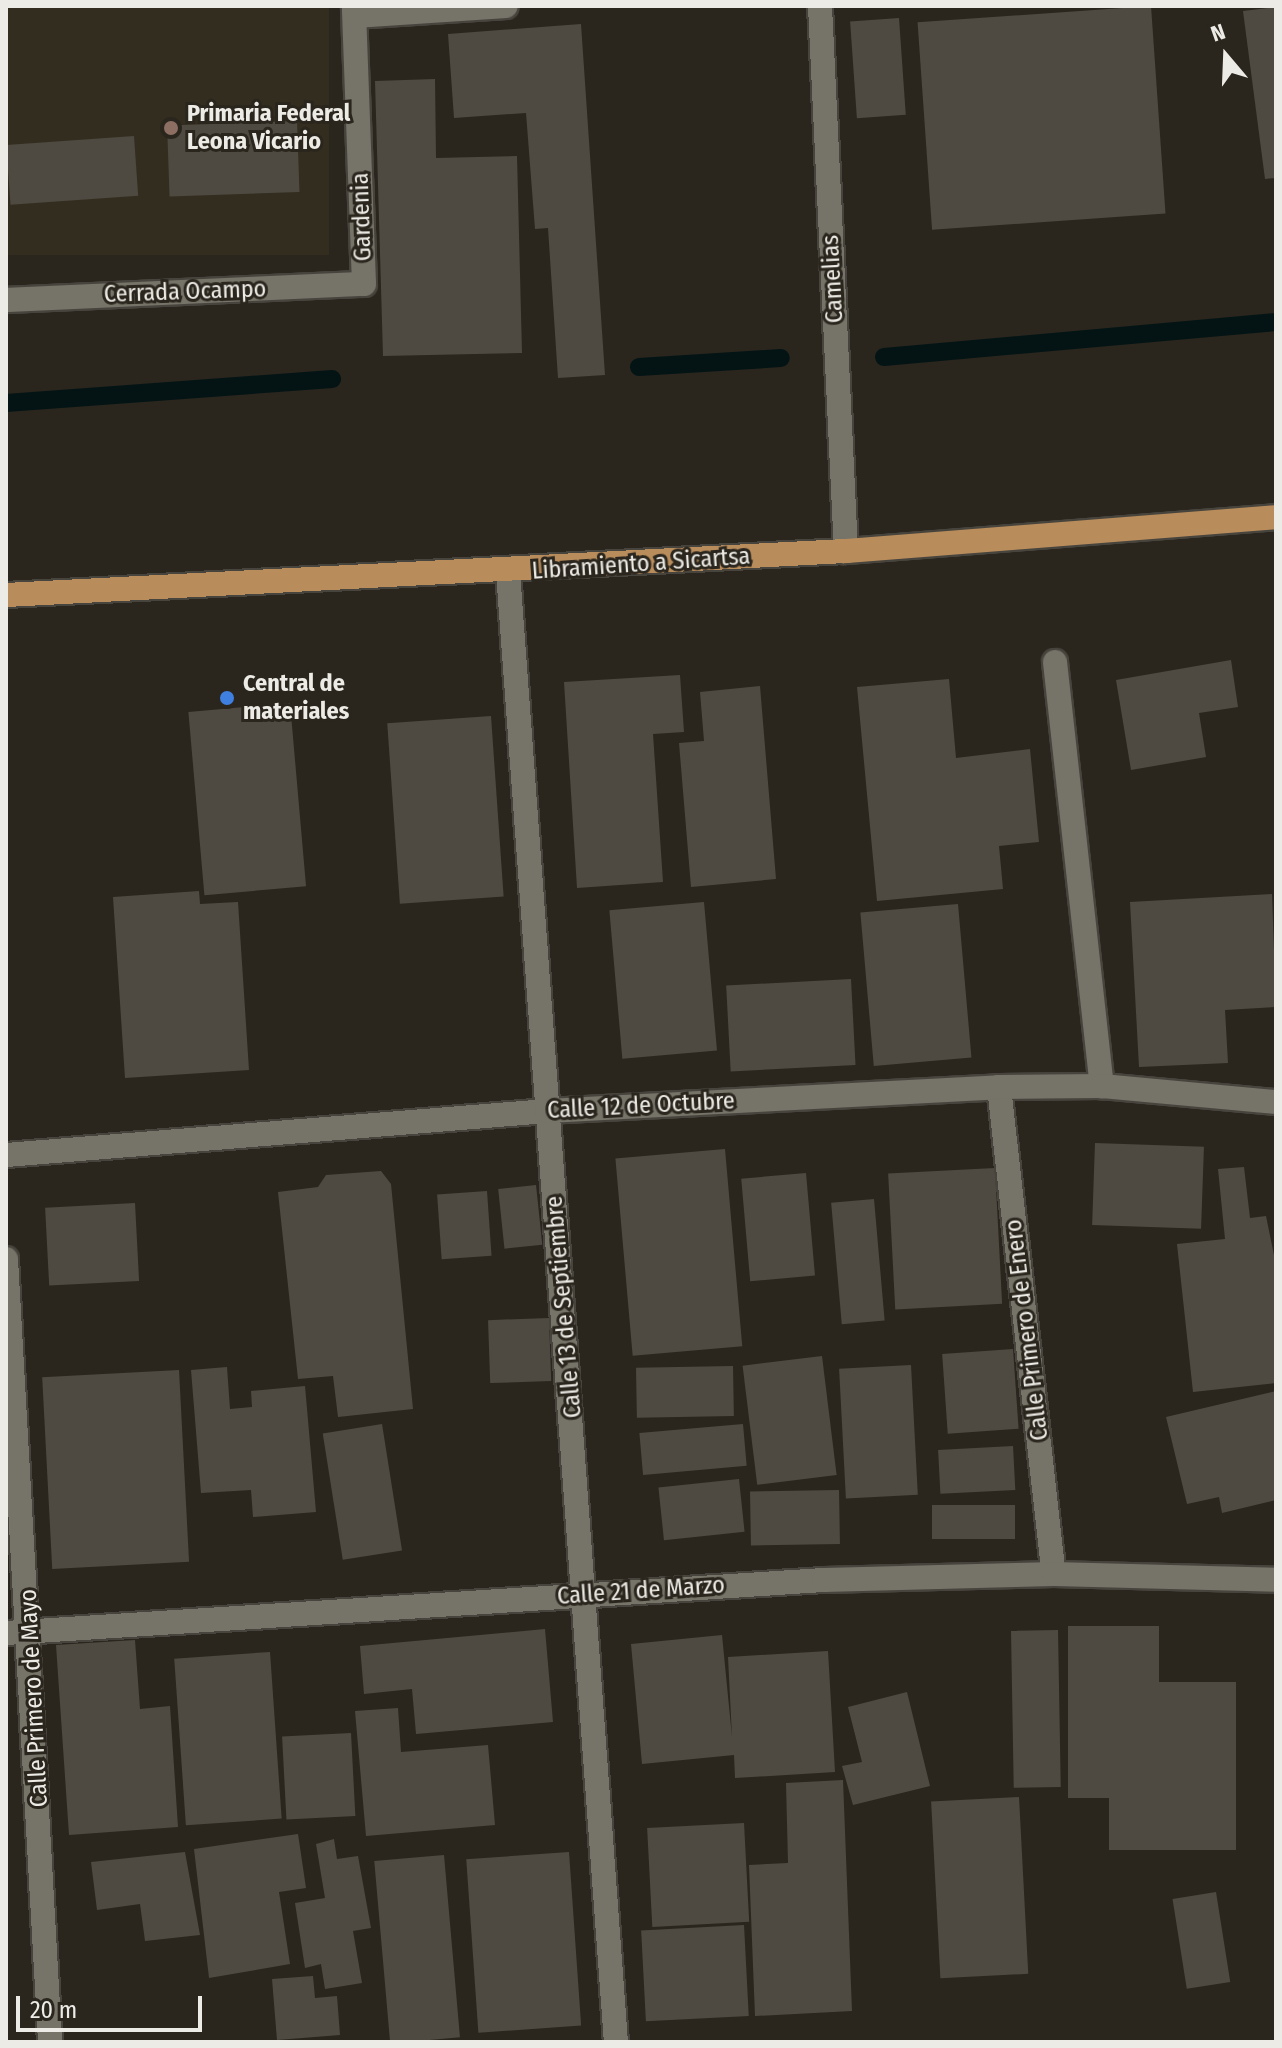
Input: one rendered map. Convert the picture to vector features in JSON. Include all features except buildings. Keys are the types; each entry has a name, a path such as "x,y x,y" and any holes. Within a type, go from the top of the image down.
{"main road":[{"name":"Libramiento a Sicartsa","path":"6,595 508,572 846,551 1276,517"}],"street":[{"path":"355,11 506,6"},
{"name":"Camelias","path":"820,6 846,551"},
{"name":"Gardenia","path":"355,11 364,284"},
{"name":"Cerrada Ocampo","path":"6,300 364,284"},
{"name":"Calle 13 de Septiembre","path":"508,572 547,1111 588,1594 616,2042"},
{"path":"1055,662 1102,1086"},
{"name":"Calle 12 de Octubre","path":"6,1155 547,1111 999,1087 1102,1086 1276,1102"},
{"name":"Calle Primero de Enero","path":"999,1087 1054,1574"},
{"name":"Calle Primero de Mayo","path":"6,1259 32,1632 50,2042"},
{"name":"Calle 21 de Marzo","path":"6,1633 588,1594 1054,1574 1276,1580"}],"shaded area":[{"name":"Primaria Federal Leona Vicario","path":"6,6 329,6 329,255 6,255"}],"waterway":[{"path":"884,357 1276,322"},
{"path":"639,367 781,358"},
{"path":"6,403 332,379"}],"place":[{"name":"Primaria Federal Leona Vicario","path":"171,128"},
{"name":"Central de materiales","path":"227,698"}]}
